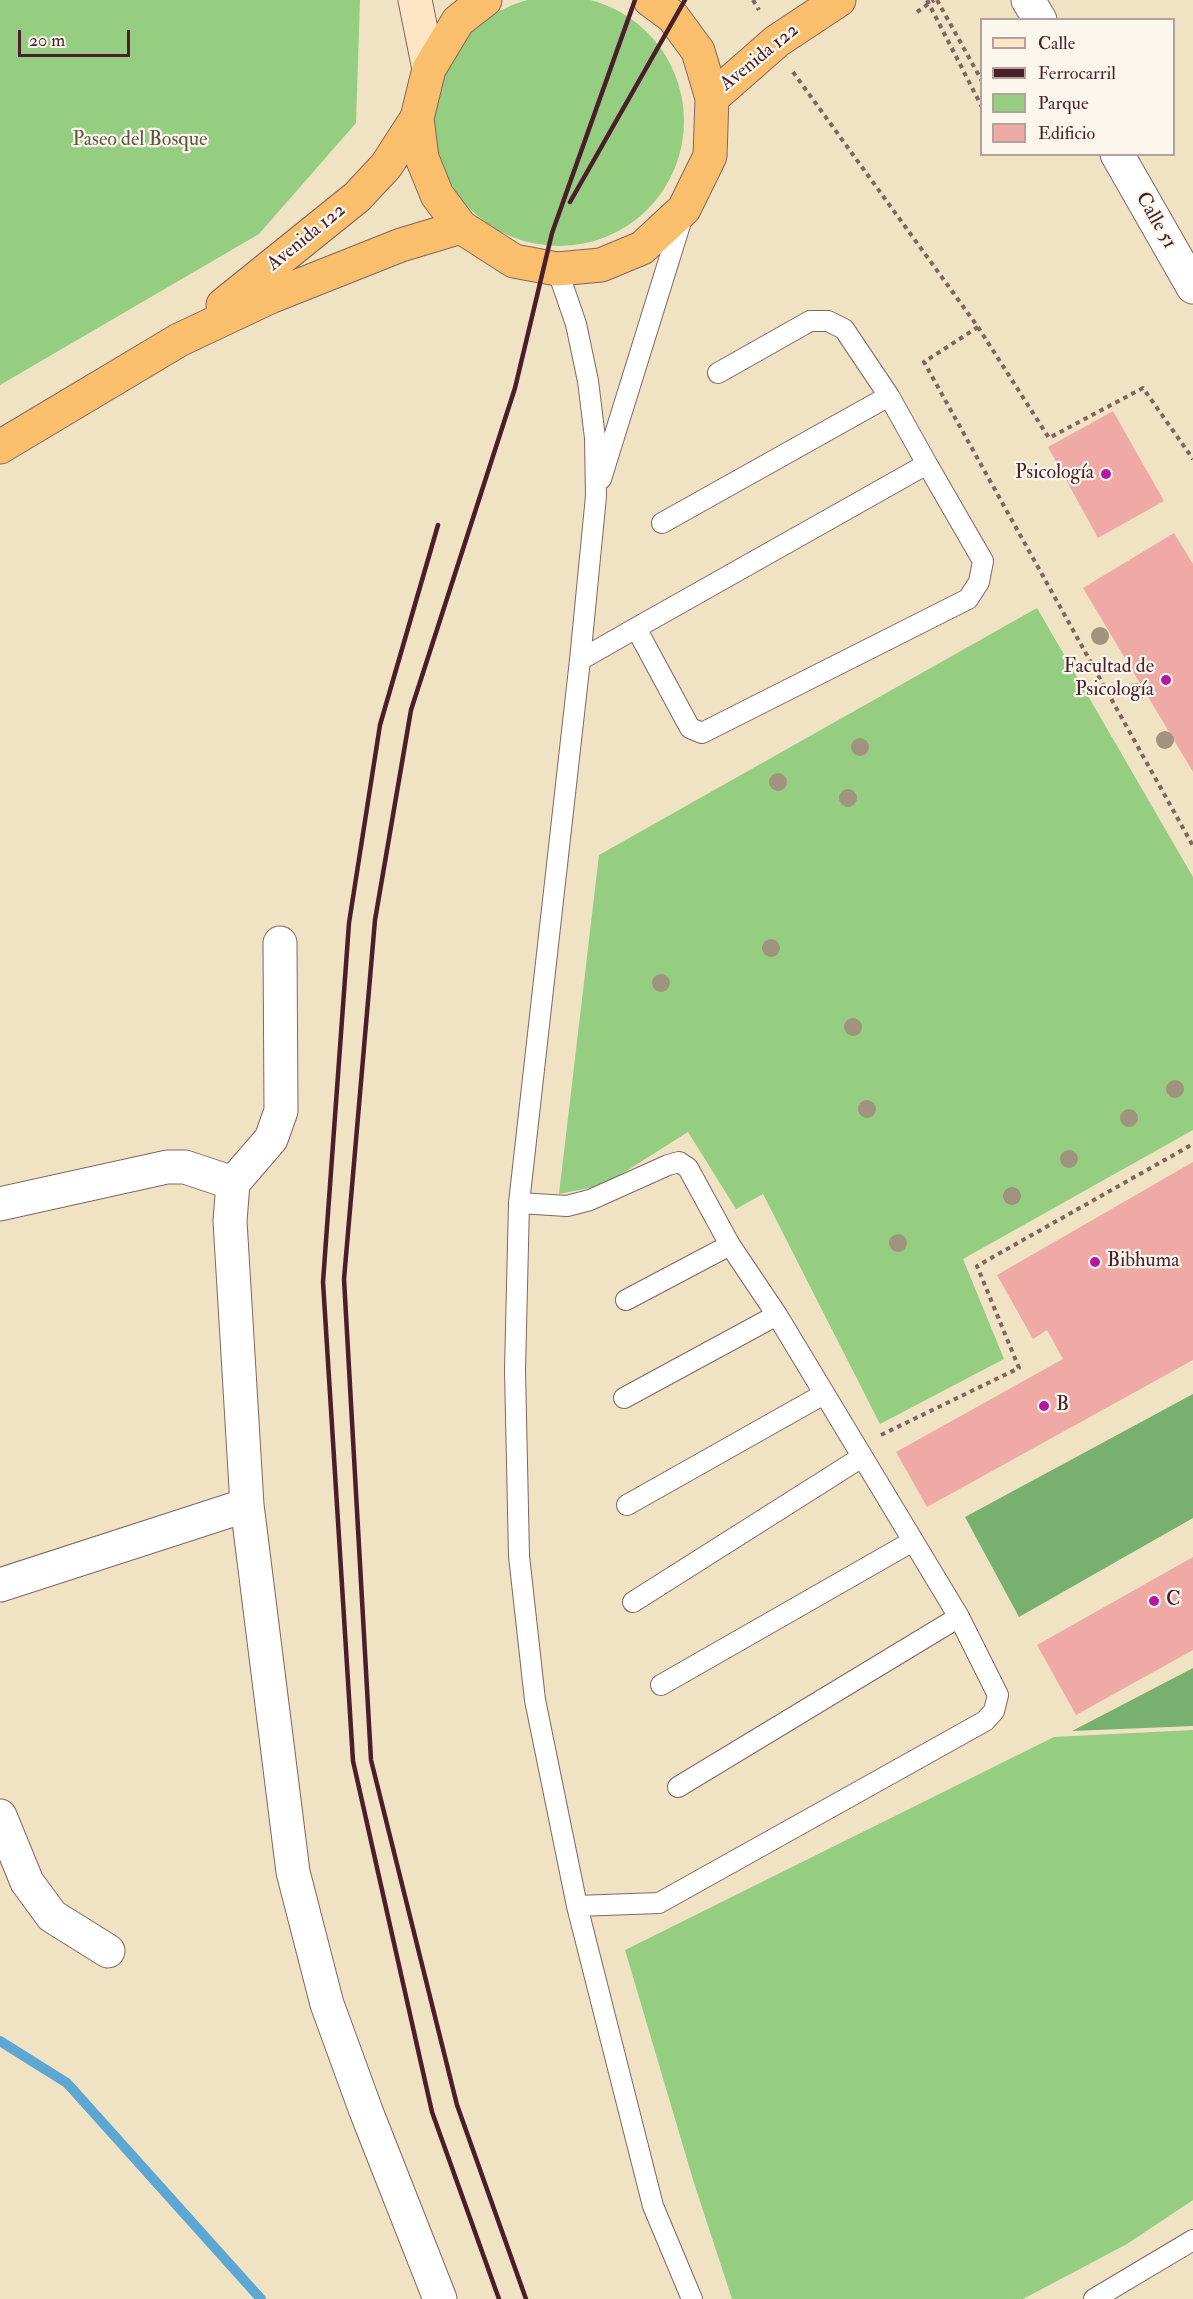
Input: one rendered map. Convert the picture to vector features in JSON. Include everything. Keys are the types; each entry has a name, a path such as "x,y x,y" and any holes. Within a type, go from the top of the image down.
{"highway":[{"path":"485,0 458,21 429,69 417,118 422,158 437,195 460,227 514,261 557,269 601,265 642,248 684,209 710,156 712,98 698,51 673,17 650,0"},
{"name":"Avenida 122","path":"712,98 777,41 839,0"},
{"name":"Avenida 122","path":"179,340 357,197 386,166 417,118"},
{"name":"Avenida 122","path":"0,447 179,340 270,297 401,245 460,227"}],"main road":[{"path":"415,0 429,69"}],"street":[{"path":"1028,0 1039,18"},
{"name":"Calle 51","path":"1118,156 1193,287"},
{"path":"280,943 280,1111 271,1139 233,1183 230,1221 246,1505 293,1872 327,2004 366,2111 440,2299"},
{"path":"0,1204 167,1167 184,1167 233,1183"},
{"path":"0,1585 246,1505"},
{"path":"0,1816 27,1882 52,1916 108,1951"}],"lane":[{"path":"596,496 684,209"},
{"path":"557,269 576,324 588,381 595,438 596,496 580,660 519,1203 515,1370 519,1556 536,1700 577,1906 653,2206 692,2299"},
{"path":"636,628 690,728 702,733 968,599 979,582 983,561 889,396 844,329 828,321 810,321 718,373"},
{"path":"662,523 889,396"},
{"path":"580,660 927,464"},
{"path":"519,1203 567,1206 590,1200 668,1165 679,1162 688,1168 730,1245 777,1315 959,1617 998,1695 994,1711 985,1721 659,1904 577,1906"},
{"path":"626,1300 730,1245"},
{"path":"624,1398 777,1315"},
{"path":"627,1505 824,1394"},
{"path":"633,1602 862,1457"},
{"path":"662,1684 913,1541"},
{"path":"678,1787 959,1617"},
{"path":"1094,2299 1193,2240"}],"path":[{"path":"753,0 793,72 978,327 1050,438 1143,388 1193,459"},
{"path":"927,0 980,105"},
{"path":"917,12 936,0 980,79"},
{"path":"978,327 924,362 1193,846"},
{"path":"876,1437 1019,1368 977,1266 1193,1144"}],"green space":[{"path":"531,-1 587,-1 607,5 629,17 648,32 663,51 675,73 684,109 684,133 675,169 663,191 648,210 629,225 607,237 571,246 547,246 511,237 489,225 470,210 455,191 443,169 434,133 434,109 439,85 455,51 470,32 489,17 511,5"},
{"name":"Paseo del Bosque","path":"0,0 360,0 356,123 259,234 0,385"},
{"path":"1037,608 1193,877 1193,1130 963,1259 1004,1359 880,1424 763,1194 736,1209 688,1132 604,1185 559,1194 599,855"},
{"path":"1193,1394 1193,1518 1019,1617 965,1517"},
{"path":"1193,1668 1193,1726 1072,1731"},
{"path":"1193,1730 1193,2200 1127,2244 1023,2299 732,2299 694,2183 625,1950 1054,1737"}],"building":[{"name":"Psicología","path":"1113,411 1164,501 1098,538 1048,447"},
{"name":"Facultad de Psicología","path":"1174,533 1193,564 1193,772 1083,588"},
{"name":"B","path":"1193,1162 1193,1360 927,1507 896,1452 1063,1359 1047,1330 1033,1339 997,1275"},
{"name":"C","path":"1193,1557 1193,1650 1076,1715 1037,1645"}],"waterway":[{"path":"0,2041 67,2083 261,2299"}],"railway":[{"path":"526,2299 457,2105 371,1760 344,1279 375,920 411,710 515,388 552,233 635,0"},
{"path":"570,202 685,0"},
{"path":"438,525 380,725 349,923 323,1282 353,1761 432,2112 499,2299"}],"place":[{"name":"Psicología","path":"1106,474"},
{"name":"Facultad de Psicología","path":"1166,680"},
{"name":"Bibhuma","path":"1095,1262"},
{"name":"B","path":"1044,1406"},
{"name":"C","path":"1154,1601"}]}
